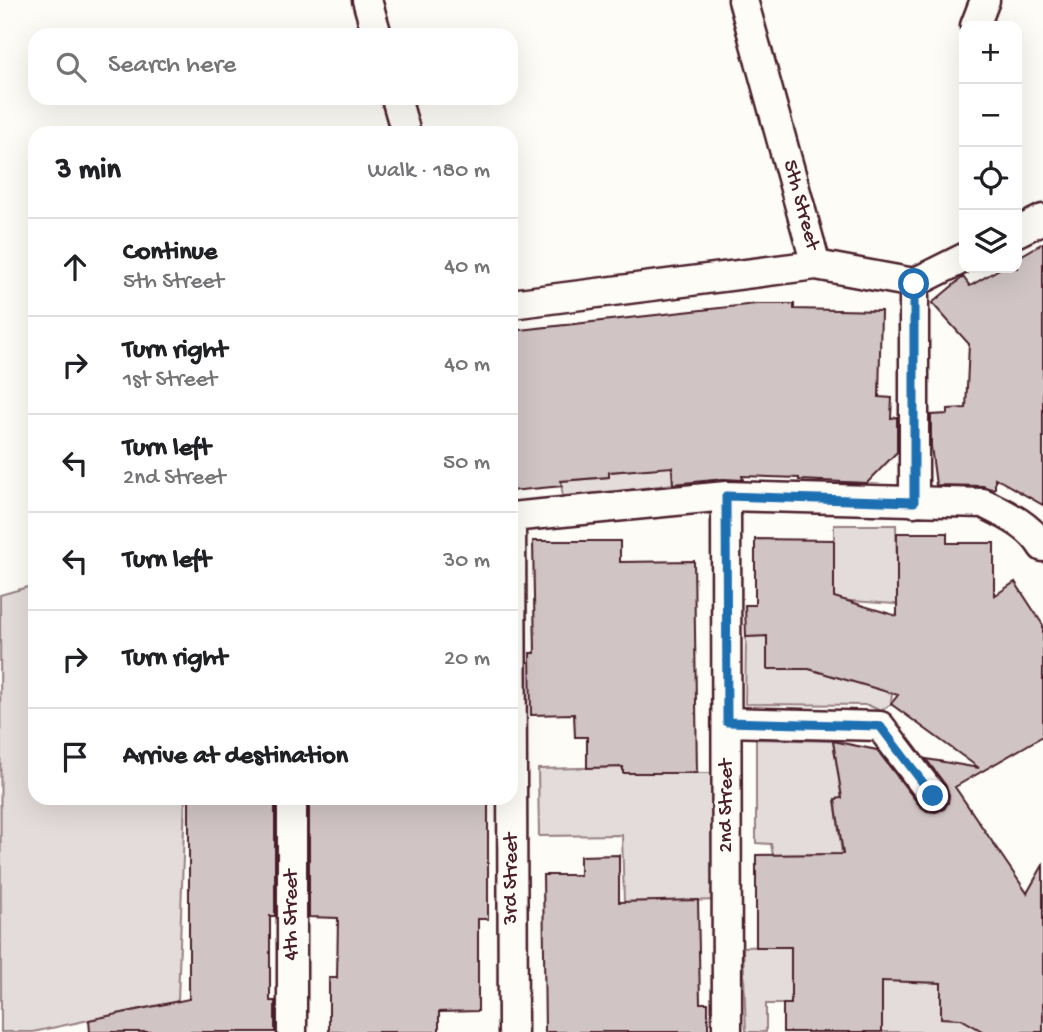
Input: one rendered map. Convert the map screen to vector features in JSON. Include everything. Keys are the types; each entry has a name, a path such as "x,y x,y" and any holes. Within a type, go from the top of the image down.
{"street":[{"path":"367,0 375,28"},
{"name":"5th Street","path":"743,0 816,265 914,284"},
{"path":"977,21 985,0"},
{"path":"398,105 405,126"},
{"path":"914,502 914,284 959,261"},
{"path":"518,303 816,265"},
{"path":"518,516 726,496 983,503 1013,517 1043,548"},
{"name":"2nd Street","path":"726,496 727,1032"},
{"path":"727,722 880,726 933,796"},
{"name":"4th Street","path":"292,805 292,1032"},
{"name":"3rd Street","path":"512,805 513,1032"}],"shaded area":[{"path":"670,440 673,484 563,499 561,481 609,477 609,472 653,468"},
{"path":"834,525 896,525 897,567 908,605 823,599 834,589"},
{"path":"28,587 28,805 185,805 178,1001 33,1032 1,1032 0,595"},
{"path":"767,636 768,669 809,669 892,693 891,704 881,711 868,705 745,704 746,637"},
{"path":"756,739 833,741 842,798 835,799 842,854 773,855 771,844 756,843"},
{"path":"623,767 623,773 722,773 725,900 624,902 622,835 539,836 538,769"},
{"path":"897,943 941,983 941,1018 987,1019 979,1032 882,1032 791,1004 766,1004 766,1032 746,1032 743,947"}],"building":[{"path":"1043,243 1043,505 995,478 995,488 991,489 983,486 936,485 931,446 931,415 948,414 948,409 966,408 969,344 932,303 963,277 970,286 992,273 1022,273 1022,255"},
{"path":"756,304 794,304 794,309 881,311 879,397 892,398 891,418 897,417 897,452 867,483 742,476 743,480 673,484 672,467 609,472 609,477 561,481 562,486 518,490 518,330"},
{"path":"897,533 947,533 947,543 994,543 994,596 1015,582 1043,625 1043,736 955,787 1027,893 1043,865 1043,1032 984,1032 961,1019 941,1018 941,983 882,981 882,1032 783,1032 783,1004 791,1004 791,947 756,947 756,855 843,854 835,799 842,798 833,741 877,750 920,806 927,811 944,809 949,795 946,786 926,759 979,768 891,704 898,695 809,669 767,669 767,636 746,637 745,605 755,605 755,539 834,540 834,597 897,616"},
{"path":"533,541 620,541 620,562 694,561 697,773 623,773 623,767 587,768 587,737 575,737 574,714 531,715 530,653 535,653"},
{"path":"189,805 275,805 275,916 270,916 270,1001 275,1001 275,1032 90,1032 89,1020 189,999"},
{"path":"309,805 488,805 488,919 478,919 478,1011 439,1012 439,1032 329,1032 329,978 337,978 338,918 309,917"},
{"path":"619,855 619,902 698,900 700,1003 708,1003 708,1032 545,1032 543,875 580,875 580,856"}],"route":[{"path":"914,284 914,502 726,496 727,722 880,726 933,796"}]}
